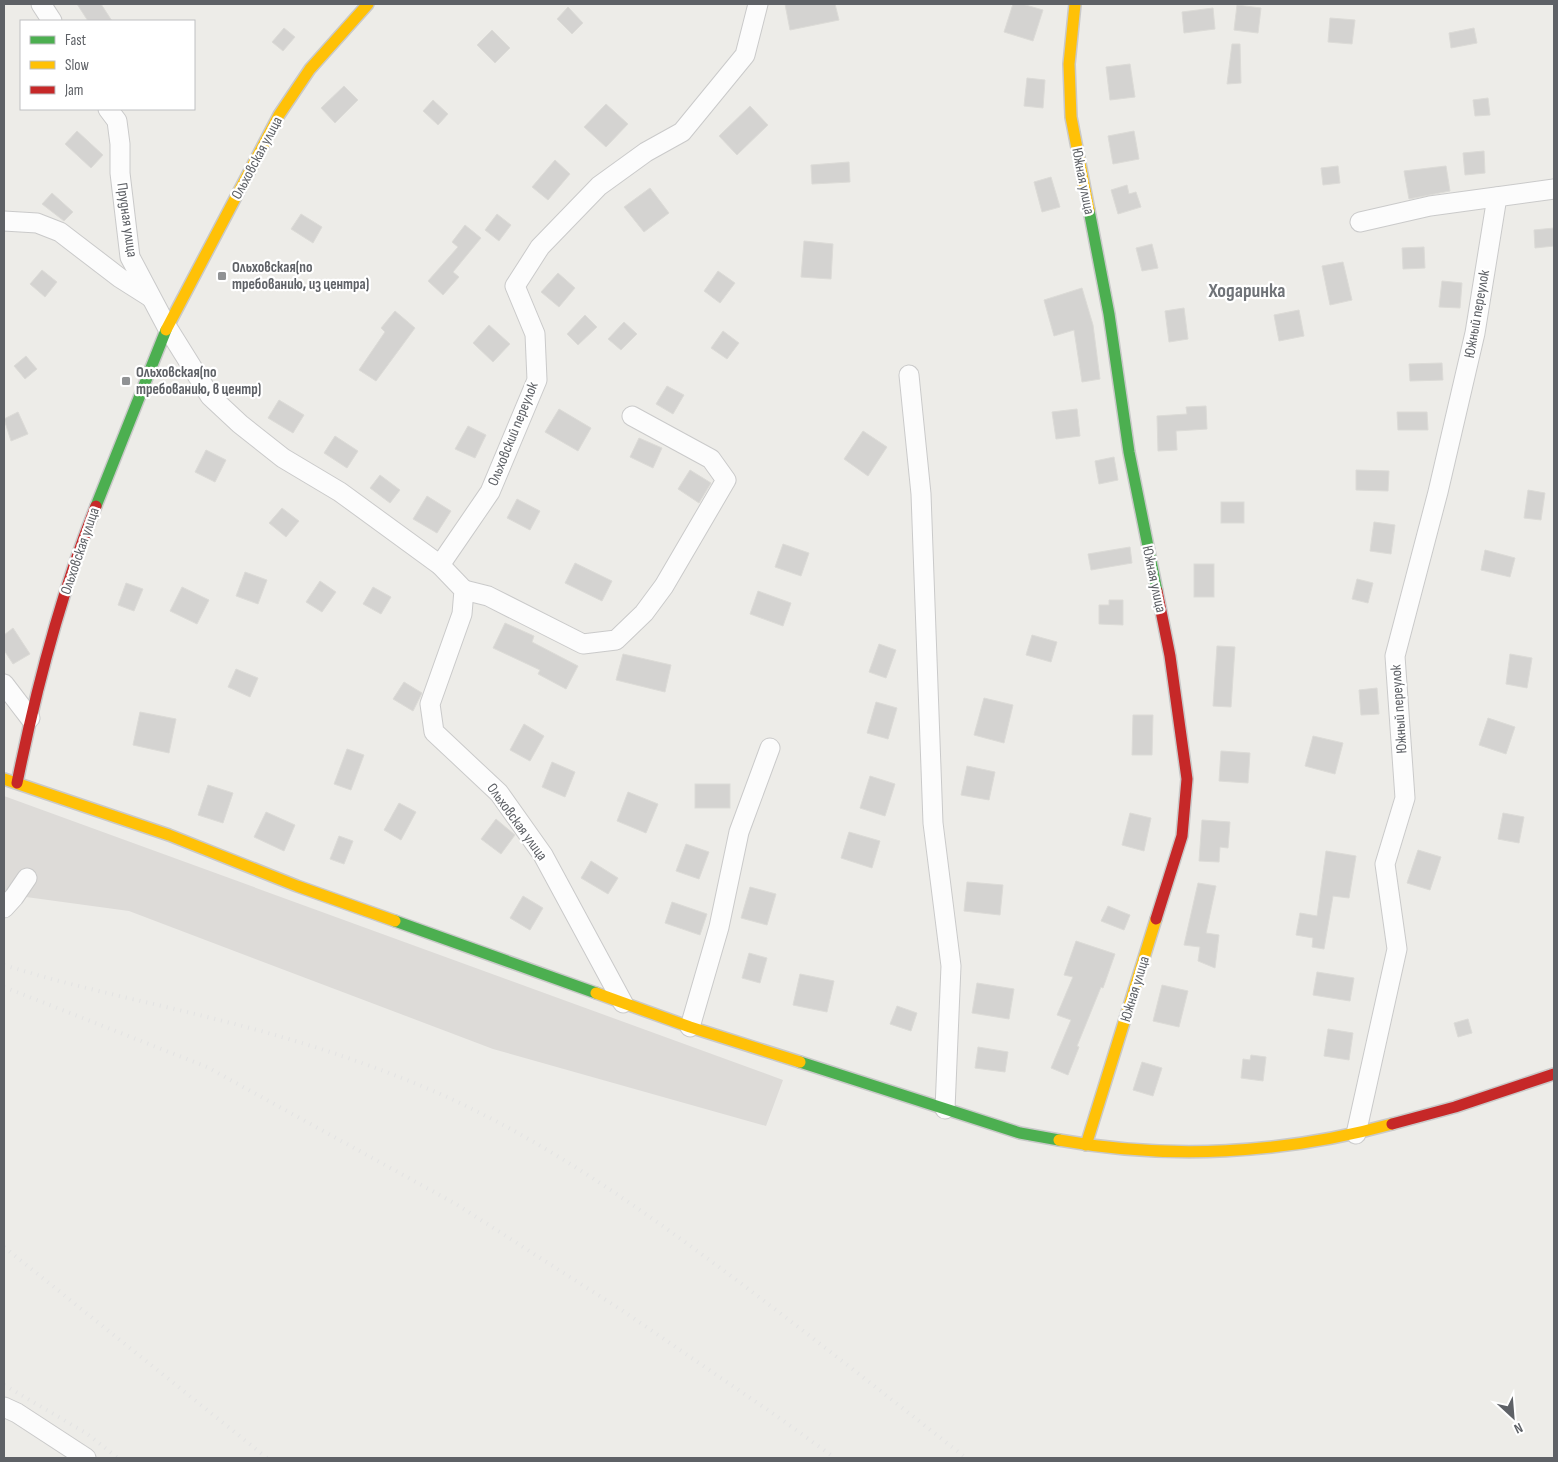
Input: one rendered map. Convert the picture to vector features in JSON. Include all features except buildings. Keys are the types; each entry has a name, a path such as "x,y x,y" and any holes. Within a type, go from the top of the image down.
{"street":[{"path":"41,4 51,20"},
{"name":"Ольховская улица","path":"17,783 30,718 78,551 167,327 280,116 310,69 368,4"},
{"name":"Ольховский переулок","path":"440,565 490,492 537,380 535,334 514,286 540,247 599,186 646,152 682,132 745,54 758,4"},
{"name":"Южная улица","path":"1075,4 1069,64 1071,117 1108,305 1129,452 1170,656 1187,779 1182,836 1086,1145"},
{"name":"Прудная улица","path":"109,110 117,121 120,144 120,173 130,257 167,327"},
{"path":"1360,222 1430,206 1554,189"},
{"name":"Южный переулок","path":"1356,1134 1397,949 1384,864 1405,798 1395,656 1438,492 1475,333 1497,197"},
{"path":"4,221 37,223 60,232 120,278 151,298"},
{"path":"167,327 210,396 240,424 283,458 340,492 440,565 464,590 488,596 583,644 616,640 644,613 690,544 726,480 711,459 632,416"},
{"path":"909,375 921,494 932,815 951,966 945,1109"},
{"name":"Ольховская улица","path":"464,590 462,614 430,704 434,732 499,793 543,855 623,1004"},
{"path":"4,684 30,718"},
{"path":"690,1027 719,927 738,832 770,748"},
{"path":"4,779 169,835 297,886 623,1004 1020,1133 1086,1145 1189,1153 1243,1151 1356,1134 1455,1107 1554,1074"},
{"path":"4,908 27,878"},
{"path":"4,1407 17,1412 86,1458"}],"shaded area":[{"path":"4,796 783,1080 766,1126 493,1049 129,911 4,894"}],"railway":[{"path":"4,965 86,988 251,1028 308,1045 392,1074 486,1116 561,1158 634,1206 739,1282 966,1458"},
{"path":"4,987 207,1067 456,1204 623,1311 835,1458"},
{"path":"4,1247 267,1458"},
{"path":"4,1385 86,1433 118,1458"}],"traffic: fast":[{"path":"1089,210 1109,314 1129,452 1157,591"},
{"path":"96,506 166,330"},
{"path":"395,921 596,993"},
{"path":"800,1062 1020,1133 1059,1140"}],"traffic: slow":[{"path":"166,330 279,115 310,69 368,4"},
{"path":"1075,4 1069,64 1071,117 1089,210"},
{"path":"4,779 169,835 297,886 395,921"},
{"path":"1086,1145 1156,919"},
{"path":"596,993 690,1027 800,1062"},
{"path":"1059,1140 1142,1150 1226,1151 1268,1148 1309,1142 1392,1124"}],"traffic: jam":[{"path":"17,783 50,643 71,574 96,506"},
{"path":"1156,919 1182,836 1187,779 1170,656 1157,591"},
{"path":"1392,1124 1455,1107 1554,1074"}],"place":[{"name":"Ольховская(по требованию, из центра)","path":"222,276"},
{"name":"Ольховская(по требованию, в центр)","path":"126,381"}],"district":[{"name":"Ходаринка","path":"1247,291"}]}
